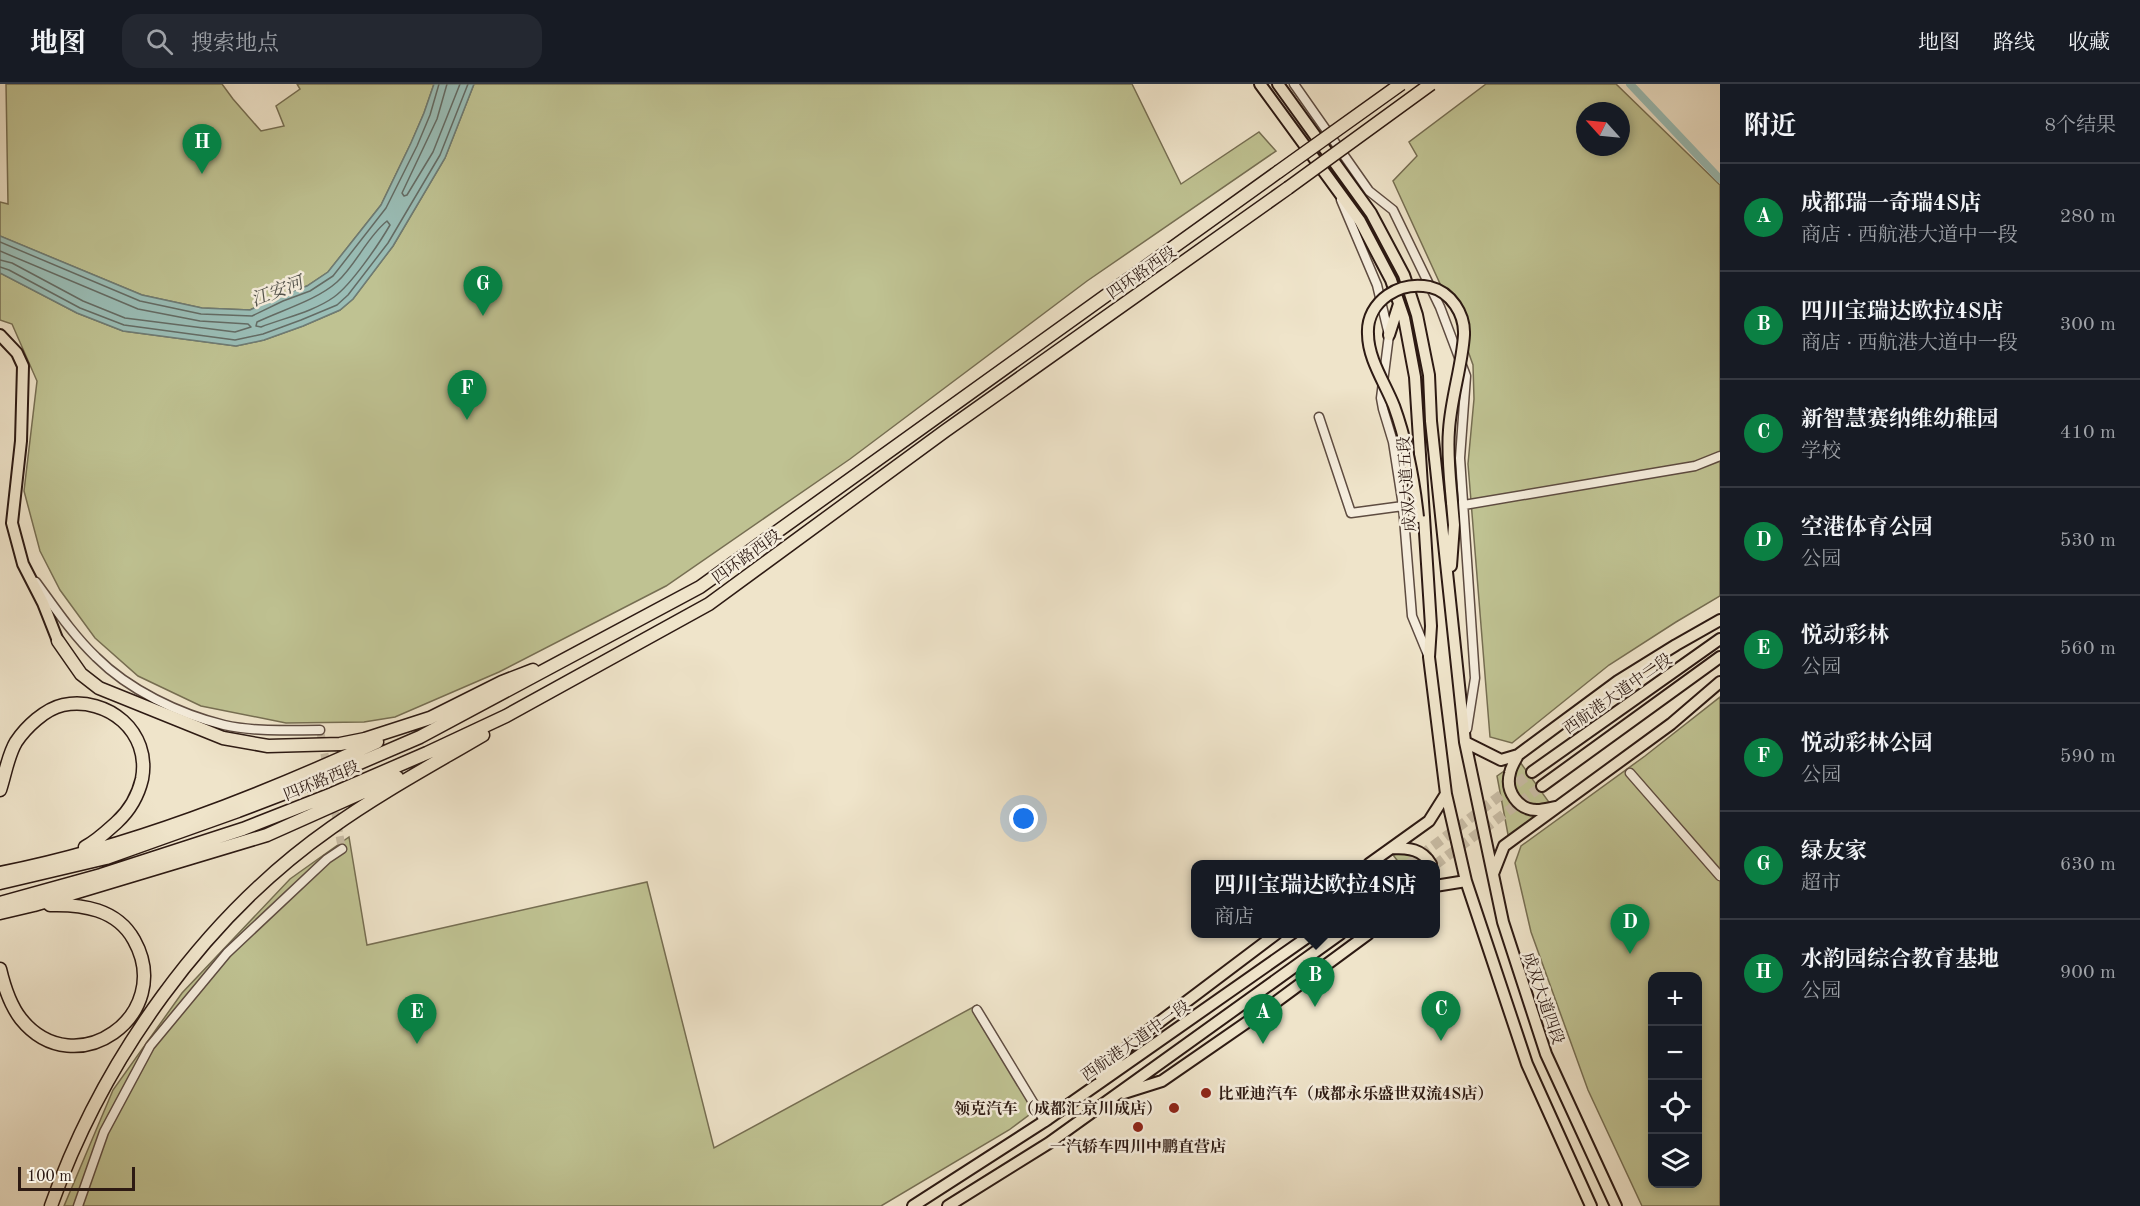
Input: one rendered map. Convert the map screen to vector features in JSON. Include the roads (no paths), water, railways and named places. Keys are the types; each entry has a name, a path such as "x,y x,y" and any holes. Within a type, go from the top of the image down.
{"highway":[{"name":"四环路西段","path":"0,883 14,875 106,858 327,777 420,737 512,690 579,651 700,587 1401,84"},
{"name":"四环路西段","path":"0,903 17,904 243,829 343,789 506,716 709,604 945,431 1431,84"},
{"path":"58,641 81,674 99,688 223,738 268,746 340,744 365,739 430,718"},
{"path":"54,860 137,837 321,768 502,682 579,651"},
{"path":"0,790 15,743 28,727 44,714 62,705 95,706 129,725 140,744 144,766 139,793 126,813 93,843 14,875 0,873"},
{"path":"51,1206 72,1150 106,1083 151,1012 234,913 265,883 330,828 380,795 489,730 506,716"},
{"path":"34,905 267,835 460,748"},
{"path":"0,913 17,904 71,904 98,910 122,925 139,949 143,962 142,993 136,1009 127,1022 112,1035 81,1046 64,1045 49,1040 32,1030 21,1018 9,996 0,969"}],"main road":[{"name":"成双大道五段","path":"1260,84 1359,221 1391,280 1404,318 1415,377 1431,626 1429,657 1446,795"},
{"name":"成双大道五段","path":"1278,84 1371,213 1404,275 1417,315 1429,375 1431,421 1465,742 1476,790"},
{"path":"1431,626 1414,480 1394,406 1371,350 1368,334 1369,318 1379,302 1393,292 1418,285 1440,290 1449,298 1461,316 1464,335 1449,432 1454,525 1448,590"},
{"path":"1389,335 1399,304"},
{"path":"0,336 17,353 23,366 21,441 12,523 23,564 43,603 58,641"},
{"path":"1465,742 1501,760 1518,755 1618,681 1720,620"},
{"name":"西航港大道中二段","path":"1532,772 1720,639"},
{"name":"西航港大道中二段","path":"1542,786 1720,657"},
{"path":"1492,874 1504,846 1671,724 1720,682"},
{"path":"1518,755 1508,782 1512,796 1524,807 1535,810 1558,807"},
{"name":"成双大道四段","path":"1476,790 1503,922 1546,1054 1616,1206"},
{"path":"1375,860 1429,820 1446,795"},
{"path":"1446,795 1466,881 1527,1064 1592,1206"},
{"path":"1392,848 1419,851 1428,860"},
{"path":"1440,885 1466,881"},
{"path":"1090,1090 1129,1045 1269,938"},
{"name":"西航港大道中一段","path":"914,1206 1045,1122 1305,938"},
{"name":"西航港大道中一段","path":"948,1206 1049,1143 1333,938"},
{"path":"1113,1097 1162,1081 1269,1007 1361,938"}],"street":[{"path":"1294,84 1369,191 1393,210 1447,325 1466,376 1460,458 1475,678 1465,742"},
{"path":"1336,189 1377,285 1389,335 1381,398 1393,442 1402,506 1412,616 1429,657"},
{"path":"1319,417 1351,513 1402,506"},
{"path":"1464,505 1695,466 1720,456"},
{"path":"23,564 70,627 97,658 132,685 160,702 188,714 225,725 269,730 320,730"},
{"path":"1630,773 1720,876"},
{"path":"78,1206 104,1132 150,1046 227,953 327,859 342,849"},
{"path":"977,1010 1045,1122"}],"water":[{"path":"434,84 474,84 445,158 393,246 353,299 340,310 264,340 236,346 123,331 77,313 0,273 0,236 142,295 202,308 250,310 307,286 328,272 381,205 411,143"}],"waterway":[{"path":"1630,84 1720,179"}],"tunnel":[{"path":"320,730 342,849"},
{"path":"1414,860 1532,772"},
{"path":"1440,861 1542,786"}],"place":[{"name":"水韵园综合教育基地","path":"202,174"},
{"name":"绿友家","path":"483,316"},
{"name":"悦动彩林公园","path":"467,420"},
{"name":"空港体育公园","path":"1630,954"},
{"name":"四川宝瑞达欧拉4S店","path":"1315,1007"},
{"name":"新智慧赛纳维幼稚园","path":"1441,1041"},
{"name":"悦动彩林","path":"417,1044"},
{"name":"成都瑞一奇瑞4S店","path":"1263,1044"},
{"name":"比亚迪汽车（成都永乐盛世双流4S店）","path":"1206,1093"},
{"name":"领克汽车（成都汇京川成店）","path":"1174,1108"},
{"name":"一汽轿车四川中鹏直营店","path":"1138,1127"}],"water label":[{"name":"江安河","path":"277,291"}]}
